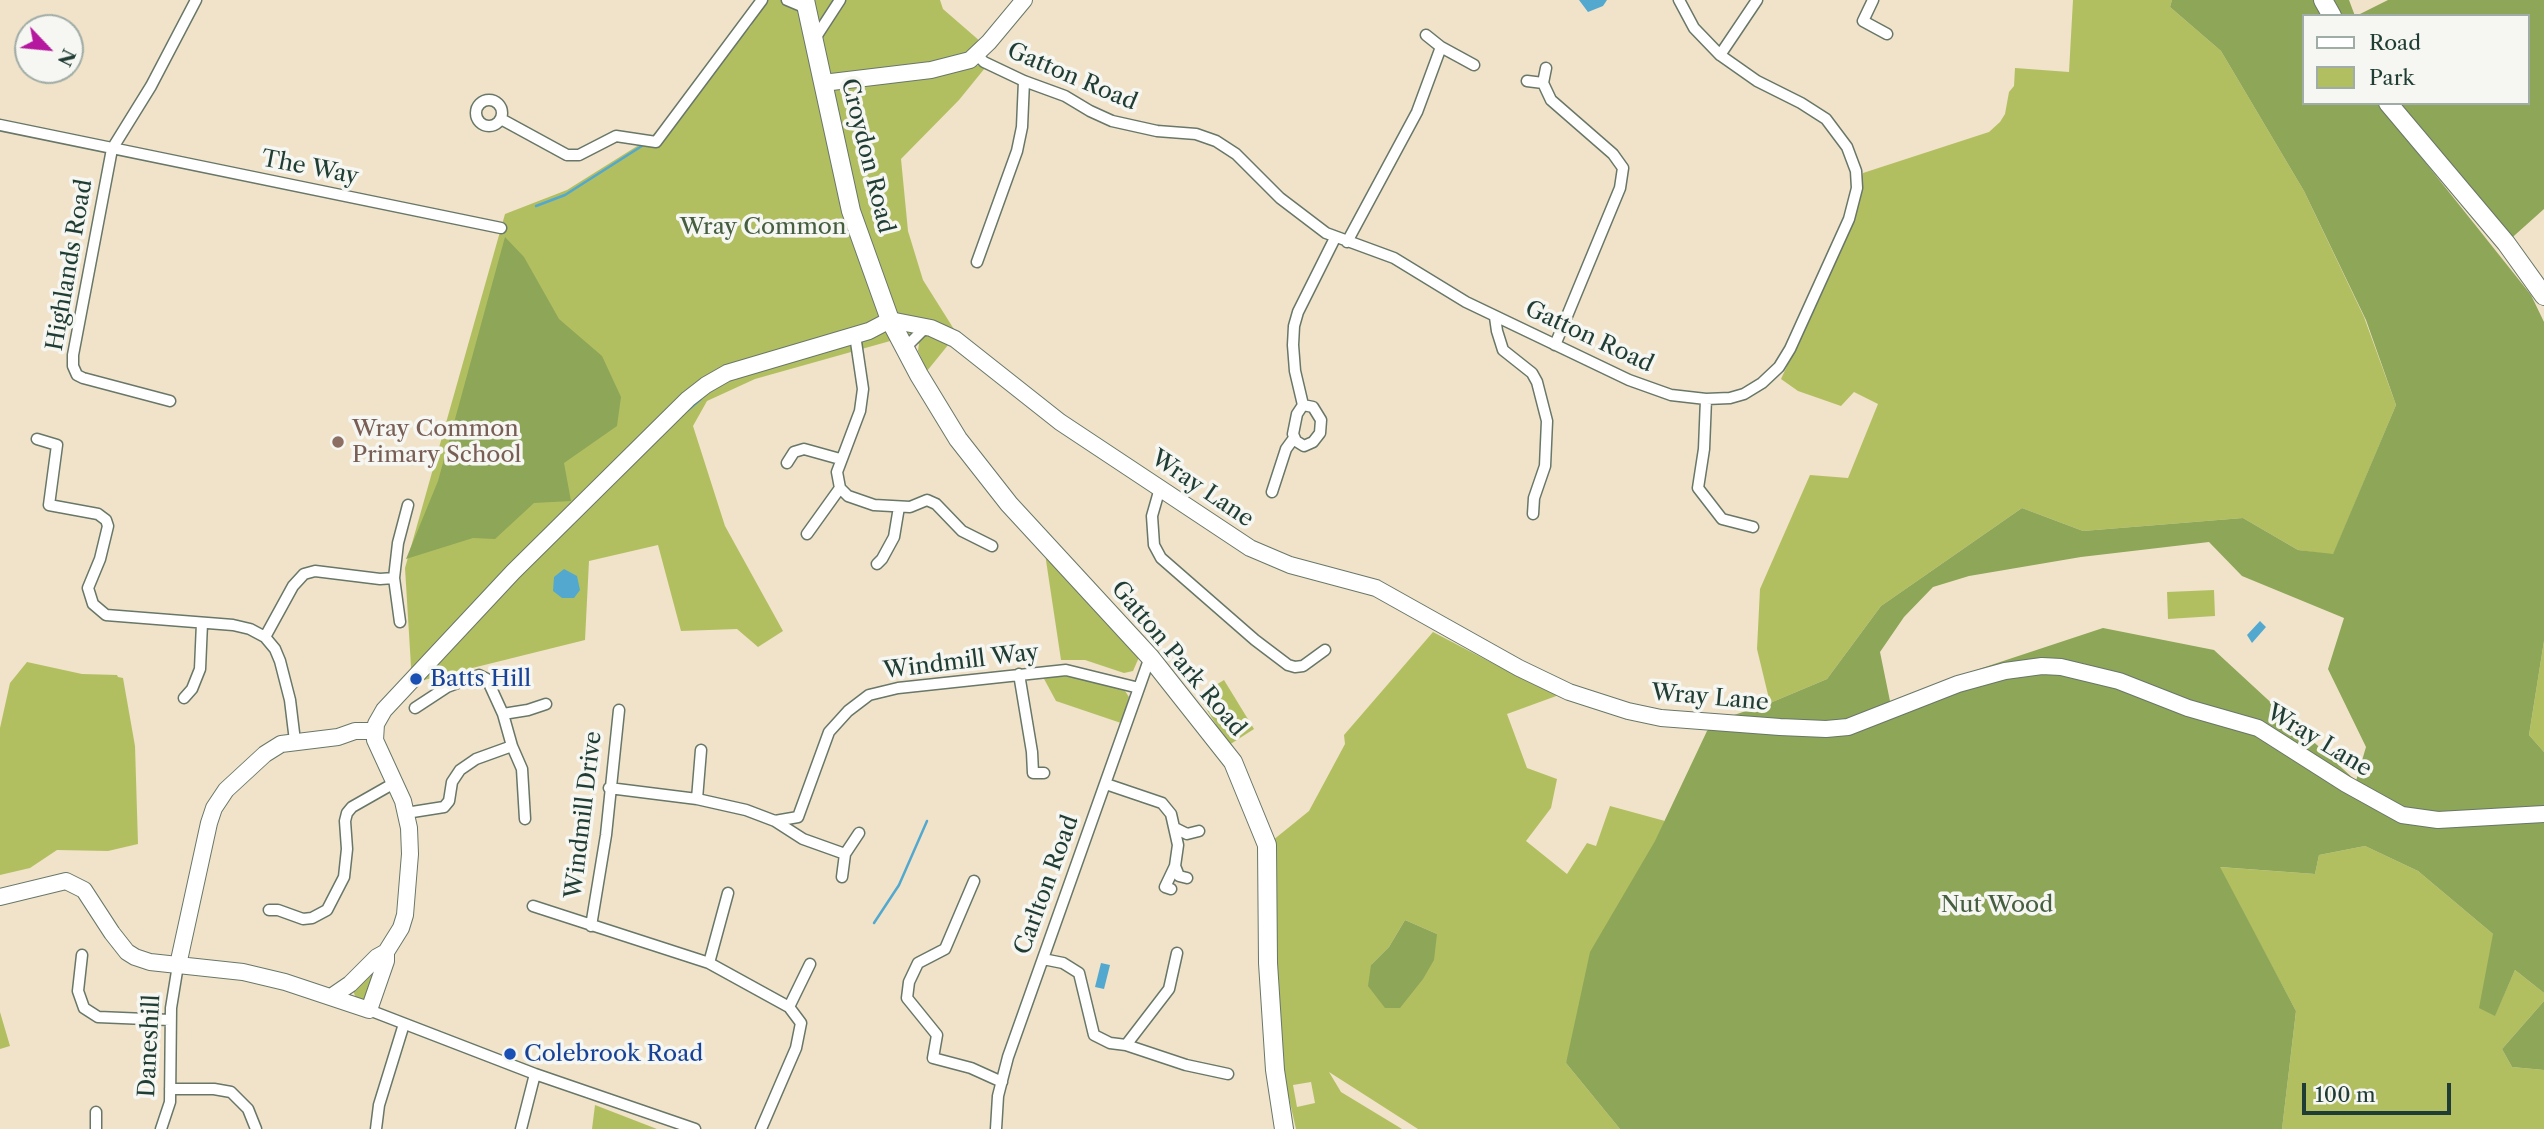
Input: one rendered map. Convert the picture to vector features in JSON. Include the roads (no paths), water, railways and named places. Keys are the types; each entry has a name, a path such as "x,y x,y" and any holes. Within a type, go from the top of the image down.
{"main road":[{"name":"Croydon Road","path":"806,4 850,205 890,320"},
{"path":"2390,105 2506,243 2544,296"},
{"name":"Gatton Park Road","path":"890,320 958,439 1009,504 1150,657 1233,762 1267,845 1268,963 1275,1070 1284,1129"}],"street":[{"path":"112,149 151,86 196,0"},
{"path":"501,119 567,155 579,155 616,135 652,142 660,138 762,0"},
{"path":"787,0 806,4"},
{"path":"814,40 840,0"},
{"path":"824,83 962,63 977,55 1024,0"},
{"name":"Gatton Road","path":"977,55 984,62 1065,96 1090,111 1120,123 1157,131 1196,134 1216,141 1236,154 1292,207 1335,238 1394,258 1495,317 1651,390 1706,399 1730,398 1744,394 1762,383 1779,367 1800,330 1849,219 1857,188 1854,161 1836,130 1826,119 1757,81 1720,55 1694,28 1679,0"},
{"path":"1720,55 1756,0"},
{"path":"1873,0 1863,21 1887,34"},
{"path":"1426,35 1441,47 1474,65"},
{"path":"1347,243 1409,130 1441,47"},
{"path":"1546,68 1543,83 1551,100 1613,153 1623,168 1620,188 1555,345"},
{"path":"977,262 1017,151 1022,127 1024,81"},
{"path":"1527,81 1543,83"},
{"name":"The Way","path":"0,125 501,228"},
{"name":"Highlands Road","path":"112,149 73,366 77,375 83,378 170,401"},
{"path":"1304,405 1296,371 1294,326 1335,238"},
{"path":"1495,317 1503,350 1532,373 1537,382 1547,421 1545,466 1534,498 1533,513"},
{"path":"331,997 386,952 401,928 408,901 411,854 406,813 396,782 378,749 375,731 384,710 513,572 688,398 727,373 869,331 890,320"},
{"name":"Wray Lane","path":"890,320 932,328 966,347 1059,422 1250,548 1290,565 1376,588 1519,668 1569,692 1642,715 1780,727 1848,727 1958,684 2005,671 2042,666 2090,673 2119,681 2188,708 2258,728 2402,815 2438,820 2544,814"},
{"path":"905,348 922,331 932,328"},
{"path":"855,335 863,389 860,411 841,459 838,472 840,488 848,496 874,505 910,507 928,500 936,504 962,531 992,546"},
{"path":"1706,399 1704,449 1698,488 1723,519 1753,527"},
{"path":"1294,438 1304,446 1313,442 1320,433 1321,420 1318,412 1309,405 1304,405"},
{"path":"1272,492 1286,449 1294,438 1297,414 1304,405"},
{"path":"37,439 57,445 49,505 98,514 106,520 108,526 100,559 88,588 89,597 98,610 106,615 233,625 250,629 265,637 280,660 290,700 295,741"},
{"path":"787,463 794,452 804,449 841,459"},
{"path":"807,534 840,488"},
{"path":"1160,488 1152,516 1154,545 1167,564 1287,665 1303,666 1325,650"},
{"path":"400,622 394,578 398,543 408,505"},
{"path":"877,564 894,537 899,507"},
{"path":"265,637 293,586 304,574 315,571 380,579 394,578"},
{"path":"184,698 192,690 200,669 202,623"},
{"name":"Carlton Road","path":"996,1129 998,1096 1002,1083 1150,657"},
{"name":"Windmill Way","path":"798,817 829,732 848,711 869,695 898,688 1066,670 1139,688"},
{"path":"1019,674 1033,774"},
{"path":"415,708 447,687 479,675 487,679 503,713 522,769 525,819"},
{"path":"503,713 546,704"},
{"name":"Windmill Drive","path":"590,926 606,835 619,710"},
{"path":"178,965 214,808 226,790 265,754 281,744 338,737 361,730 375,731"},
{"path":"406,813 444,807 449,801 452,782 460,771 476,759 512,746"},
{"path":"697,799 701,750"},
{"path":"269,910 278,910 303,919 312,918 327,910 344,877 347,813 352,807 396,782"},
{"path":"1106,784 1162,803 1171,814 1178,845 1175,866 1165,887 1171,889"},
{"path":"609,788 697,799 747,810 775,821 803,839 845,854"},
{"path":"775,821 798,817 803,839"},
{"path":"1175,828 1187,834 1199,831"},
{"path":"842,877 845,854 859,833"},
{"path":"1175,866 1179,876 1187,878"},
{"path":"0,897 61,881 75,884 84,890 127,952 150,962 243,972 285,982 695,1129"},
{"path":"974,881 945,949 918,963 909,982 907,998 937,1035 930,1063 971,1068 1002,1083"},
{"path":"709,963 729,893"},
{"path":"533,906 709,963 789,1007 801,1023 796,1048 761,1129"},
{"path":"369,1010 386,961 386,952"},
{"path":"1126,1045 1169,989 1177,953"},
{"path":"82,956 78,990 84,1008 98,1017 170,1020"},
{"path":"1043,959 1063,963 1079,973 1094,1035 1110,1043 1126,1045 1186,1065 1228,1074"},
{"path":"789,1007 810,964"},
{"name":"Daneshill","path":"161,1129 168,1110 170,1020 178,965"},
{"path":"376,1129 398,1022"},
{"path":"521,1129 536,1074"},
{"path":"170,1089 231,1092 248,1109 256,1129"},
{"path":"96,1112 96,1129"}],"water":[{"path":"1579,0 1607,0 1603,6 1588,12"},
{"path":"564,569 577,576 580,590 574,598 562,598 553,591 554,577"},
{"path":"2260,621 2266,627 2252,643 2247,635"},
{"path":"1101,963 1110,965 1104,989 1095,987"}],"waterway":[{"path":"536,206 565,195 645,144"},
{"path":"688,410 701,399"},
{"path":"874,923 899,885 927,821"}],"place":[{"name":"Wray Common Primary School","path":"338,442"},
{"name":"Batts Hill","path":"416,679"},
{"name":"Colebrook Road","path":"510,1054"}],"park label":[{"name":"Wray Common","path":"763,227"},
{"name":"Nut Wood","path":"1997,905"}]}
